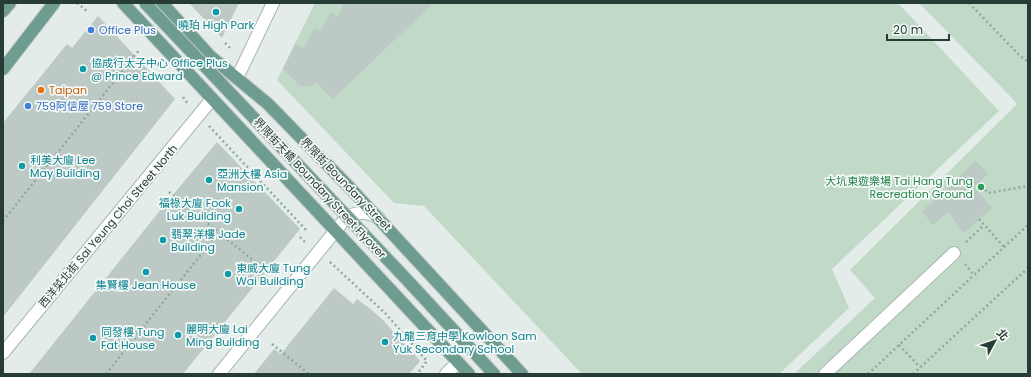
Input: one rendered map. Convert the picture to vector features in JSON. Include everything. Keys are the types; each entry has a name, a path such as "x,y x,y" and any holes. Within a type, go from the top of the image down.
{"main road":[{"path":"3,11 10,3"},
{"path":"3,69 54,3"},
{"path":"123,3 468,374"},
{"name":"界限街天橋 Boundary Street Flyover","path":"145,3 317,184 494,374"},
{"name":"界限街 Boundary Street","path":"162,3 210,56 268,104 380,219 522,374"}],"street":[{"path":"237,78 273,3"},
{"name":"西洋菜北街 Sai Yeung Choi Street North","path":"3,353 212,100"},
{"path":"219,374 345,219 351,214 364,213 380,219"},
{"path":"825,374 959,249"},
{"path":"446,374 458,362"}],"path":[{"path":"76,3 88,11"},
{"path":"969,3 1019,55 1028,62"},
{"path":"3,221 140,49"},
{"path":"216,133 306,230"},
{"path":"979,182 988,193 1028,186"},
{"path":"169,192 270,274"},
{"path":"980,219 1004,247"},
{"path":"868,374 1028,224"},
{"path":"974,275 959,249 984,225"},
{"path":"106,374 218,233"},
{"path":"300,237 386,314 427,361 417,374"},
{"path":"912,374 1028,268"},
{"path":"272,344 309,374"},
{"path":"899,345 920,367"}],"green space":[{"path":"315,3 898,3 999,111 832,269 849,308 779,374 582,374 424,206 394,203 277,80"},
{"name":"大坑東遊樂場 Tai Hang Tung Recreation Ground","path":"919,3 1028,3 1028,374 794,374 875,298 850,270 1017,104"}],"building":[{"name":"曉珀 High Park","path":"189,3 239,3 222,38"},
{"path":"344,3 433,3 333,99 316,83 308,87 300,86 283,69 295,44 304,48 314,28 321,31 331,12 338,16"},
{"path":"98,16 175,99 3,317 3,123 67,44 72,48"},
{"path":"217,142 300,229 183,374 29,374 158,213"},
{"path":"976,161 988,174 974,187 992,208 964,233 948,212 933,225 922,211"},
{"path":"334,288 353,304 357,299 367,306 382,319 420,361 409,374 254,374 274,349 281,354"}],"place":[{"name":"曉珀 High Park","path":"216,12"},
{"name":"Office Plus","path":"91,30"},
{"name":"協成行太子中心 Office Plus @ Prince Edward","path":"83,69"},
{"name":"Taipan","path":"41,90"},
{"name":"759阿信屋 759 Store","path":"28,106"},
{"name":"利美大廈 Lee May Building","path":"22,166"},
{"name":"亞洲大樓 Asia Mansion","path":"209,180"},
{"name":"大坑東遊樂場 Tai Hang Tung Recreation Ground","path":"981,187"},
{"name":"福祿大廈 Fook Luk Building","path":"239,209"},
{"name":"翡翠洋樓 Jade Building","path":"163,240"},
{"name":"集賢樓 Jean House","path":"146,272"},
{"name":"東威大廈 Tung Wai Building","path":"228,274"},
{"name":"麗明大廈 Lai Ming Building","path":"178,335"},
{"name":"同發樓 Tung Fat House","path":"93,338"},
{"name":"九龍三育中學 Kowloon Sam Yuk Secondary School","path":"385,342"}]}
